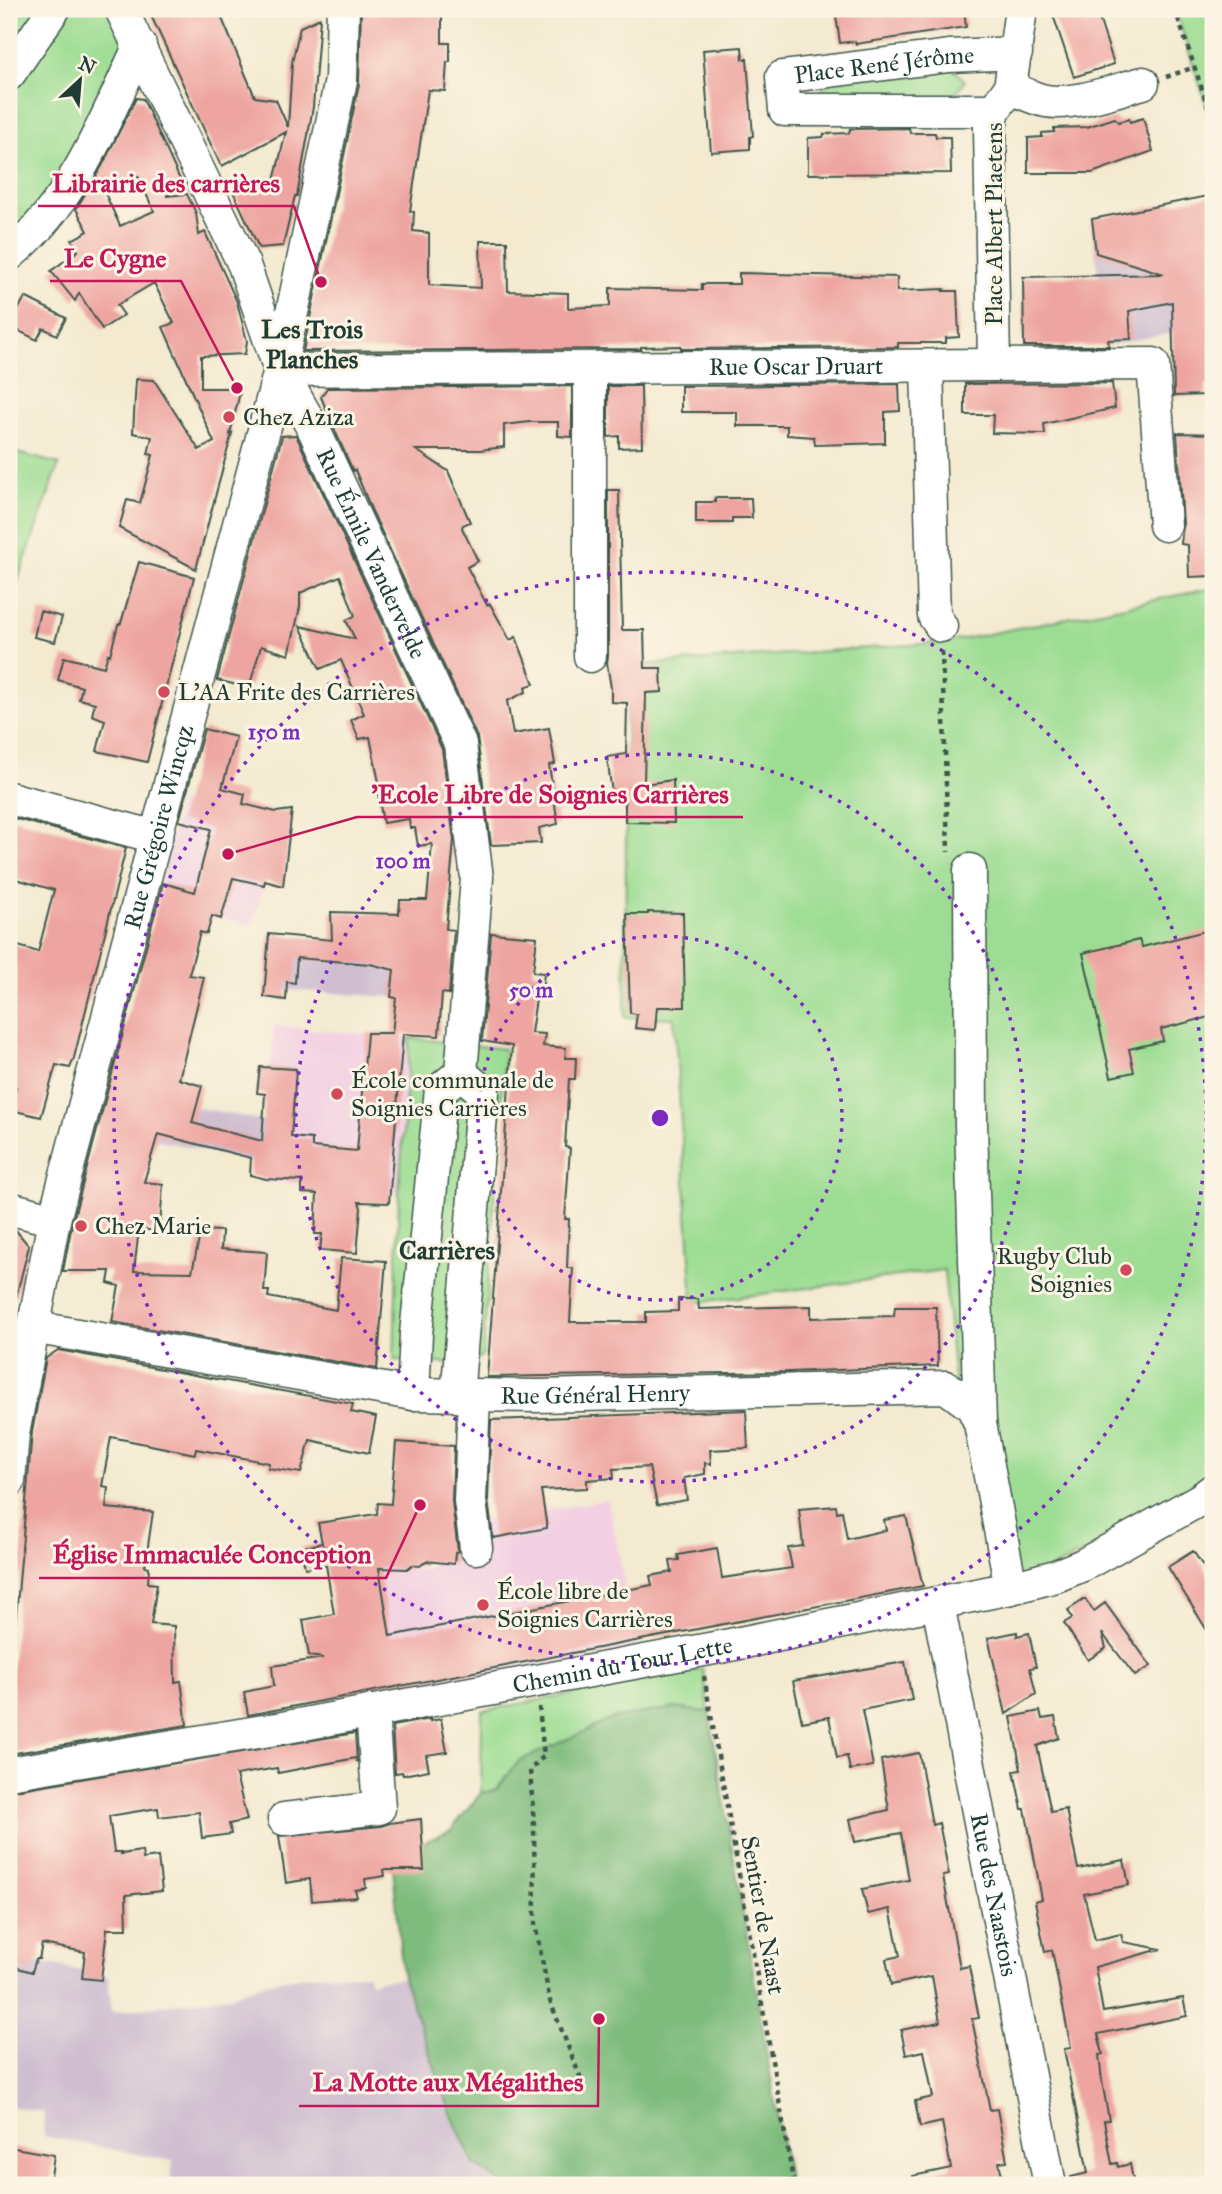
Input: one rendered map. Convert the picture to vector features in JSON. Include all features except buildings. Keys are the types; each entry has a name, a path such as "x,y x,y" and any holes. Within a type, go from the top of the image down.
{"street":[{"path":"9,74 54,9"},
{"name":"Rue Émile Vandervelde","path":"121,9 244,265 279,370 314,430 460,744 477,878 461,1073"},
{"name":"Rue Grégoire Wincqz","path":"9,1481 11,1434 54,1220 279,370 341,80 343,9"},
{"name":"Place Albert Plaetens","path":"994,365 990,127 1016,53 1021,9"},
{"path":"9,255 56,206 90,154 140,45"},
{"name":"Place René Jérôme","path":"1002,99 785,110 782,77 949,56 1016,53"},
{"name":"Place Albert Plaetens","path":"1002,99 1055,102 1143,83"},
{"name":"Rue Oscar Druart","path":"279,370 1153,364 1165,525"},
{"path":"927,366 934,615 941,626"},
{"path":"590,368 590,656"},
{"path":"9,798 156,837"},
{"path":"970,870 971,1125 980,1423"},
{"path":"412,1394 441,1089 461,1073 483,1092 465,1396 470,1500 476,1548"},
{"path":"9,1209 54,1220"},
{"name":"Rue Général Henry","path":"32,1327 412,1394 465,1396 946,1387 972,1406 980,1423 1011,1588"},
{"name":"Chemin du Tour Lette","path":"9,1773 372,1711 701,1650 1011,1588 1056,1576 1083,1565 1209,1503"},
{"name":"Rue des Naastois","path":"938,1604 1050,2185"},
{"path":"285,1819 379,1808 372,1711"}],"path":[{"path":"1175,9 1213,122"},
{"path":"941,626 949,863 970,870"},
{"name":"Sentier de Naast","path":"701,1650 707,1705 794,2185"},
{"path":"538,1701 544,1756 530,1770 534,1825 534,1924 550,2001 583,2084"}],"shaded area":[{"path":"1213,200 1213,330 1172,333 1109,345 1091,223"},
{"path":"181,802 291,828 283,886 265,881 253,926 156,902"},
{"path":"281,943 409,951 405,998 276,989"},
{"name":"École communale de Soignies Carrières","path":"274,1026 410,1038 399,1193 261,1181"},
{"path":"111,1082 199,1108 265,1121 261,1164 155,1139"},
{"name":"École libre de Soignies Carrières","path":"608,1500 637,1649 356,1704 327,1551 390,1560 424,1571 434,1564 437,1555 463,1557 466,1519 484,1520"},
{"path":"9,1955 108,1977 112,2012 231,1996 263,1983 311,1975 368,1974 369,1982 403,1978 452,2116 474,2164 504,2185 170,2185 173,2161 43,2136 44,2112 9,2106"}],"green space":[{"path":"9,9 109,9 131,57 78,169 9,245"},
{"path":"1175,9 1213,9 1213,125"},
{"path":"950,65 965,81 951,100 818,94 831,80"},
{"path":"9,451 59,464 9,605"},
{"path":"1213,588 1213,1490 1011,1588 955,1393 944,1270 693,1303 674,1018 625,1017 627,666 949,642"},
{"path":"410,1038 505,1049 483,1355 468,1365 394,1360 399,1193"},
{"path":"703,1669 709,1712 673,1708 519,1761 496,1790 481,1793 482,1711"},
{"path":"673,1708 709,1712 789,2185 504,2185 474,2164 452,2116 403,1978 392,1857 451,1830 481,1793 496,1790 519,1761 614,1718"}],"place":[{"name":"Librairie des carrières","path":"321,282"},
{"name":"Le Cygne","path":"237,388"},
{"name":"Chez Aziza","path":"229,417"},
{"name":"L'AA Frite des Carrières","path":"164,692"},
{"name":"'Ecole Libre de Soignies Carrières","path":"228,854"},
{"name":"École communale de Soignies Carrières","path":"337,1094"},
{"name":"Chez Marie","path":"81,1226"},
{"name":"Rugby Club Soignies","path":"1126,1270"},
{"name":"Église Immaculée Conception","path":"420,1505"},
{"name":"École libre de Soignies Carrières","path":"483,1605"},
{"name":"La Motte aux Mégalithes","path":"599,2019"}],"district":[{"name":"Les Trois Planches","path":"312,344"},
{"name":"Carrières","path":"447,1250"}]}
